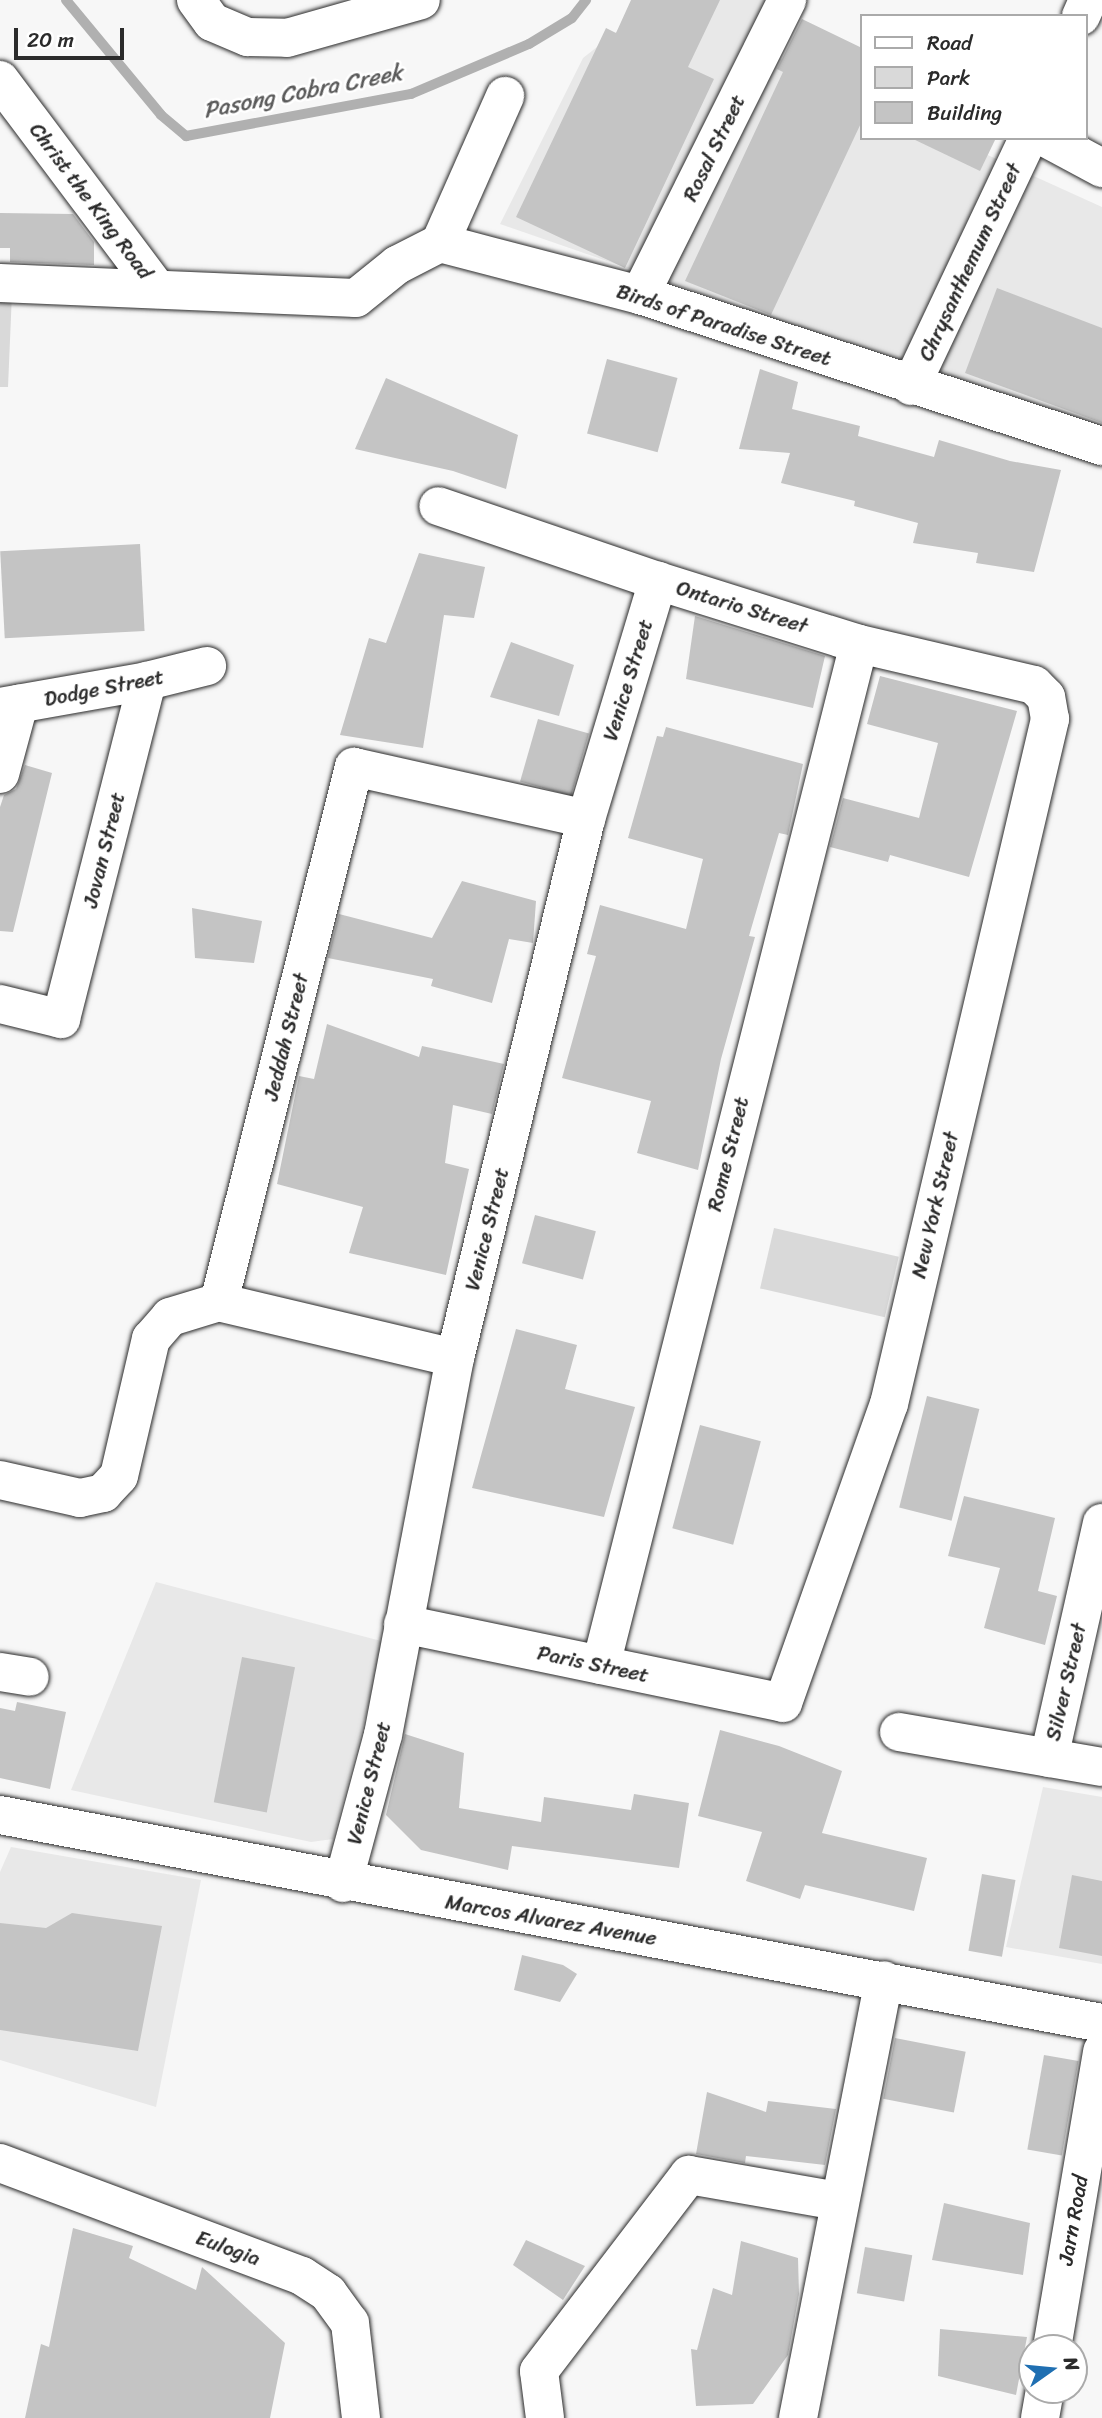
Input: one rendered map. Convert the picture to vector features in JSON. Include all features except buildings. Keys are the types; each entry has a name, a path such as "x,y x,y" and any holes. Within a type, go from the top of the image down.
{"street":[{"path":"196,0 212,22 248,37 287,38 421,0"},
{"name":"Rosal Street","path":"640,295 787,0"},
{"name":"Christ the King Road","path":"0,80 158,289"},
{"path":"0,283 356,298 397,265 440,243 505,96"},
{"name":"Chrysanthemum Street","path":"911,386 1027,140"},
{"path":"1050,140 1102,168"},
{"name":"Birds of Paradise Street","path":"440,243 640,295 911,386 1102,446"},
{"name":"Ontario Street","path":"438,506 657,581 859,644 1034,685 1046,697"},
{"name":"Venice Street","path":"343,1883 383,1735 455,1358 586,819 657,581"},
{"name":"Rome Street","path":"601,1665 859,644"},
{"name":"Dodge Street","path":"10,705 147,681 207,666"},
{"name":"Jovan Street","path":"0,1004 61,1019 147,681"},
{"name":"New York Street","path":"783,1703 889,1404 1050,719 1046,697"},
{"path":"0,774 10,705"},
{"name":"Jeddah Street","path":"219,1302 354,767 586,819"},
{"path":"0,1480 80,1497 103,1493 119,1476 151,1339 170,1317 219,1302 455,1358"},
{"name":"Silver Street","path":"1049,1758 1102,1523"},
{"name":"Paris Street","path":"403,1624 783,1703"},
{"path":"899,1732 1102,1767"},
{"name":"Marcos Alvarez Avenue","path":"0,1815 343,1883 884,1980 1102,2023"},
{"path":"799,2418 838,2201 884,1980"},
{"name":"Jarn Road","path":"1054,2334 1102,2051"},
{"name":"Eulogia","path":"0,2164 302,2276 328,2293 350,2323 361,2418"},
{"path":"545,2418 539,2371 689,2175 838,2201"}],"shaded area":[{"path":"645,0 767,0 747,43 860,96 860,140 954,140 1102,207 1102,432 500,224 583,58 638,15"},
{"path":"156,1582 385,1642 333,1839 311,1842 71,1790"},
{"path":"1043,1787 1102,1797 1102,1964 1006,1947"},
{"path":"11,1847 201,1880 156,2107 0,2060 0,1872"}],"green space":[{"path":"0,292 12,293 8,387 0,387"},
{"path":"774,1228 899,1257 885,1317 760,1288"}],"waterway":[{"name":"Pasong Cobra Creek","path":"66,0 161,115 186,136 411,94 529,44 572,18 586,0"}]}
